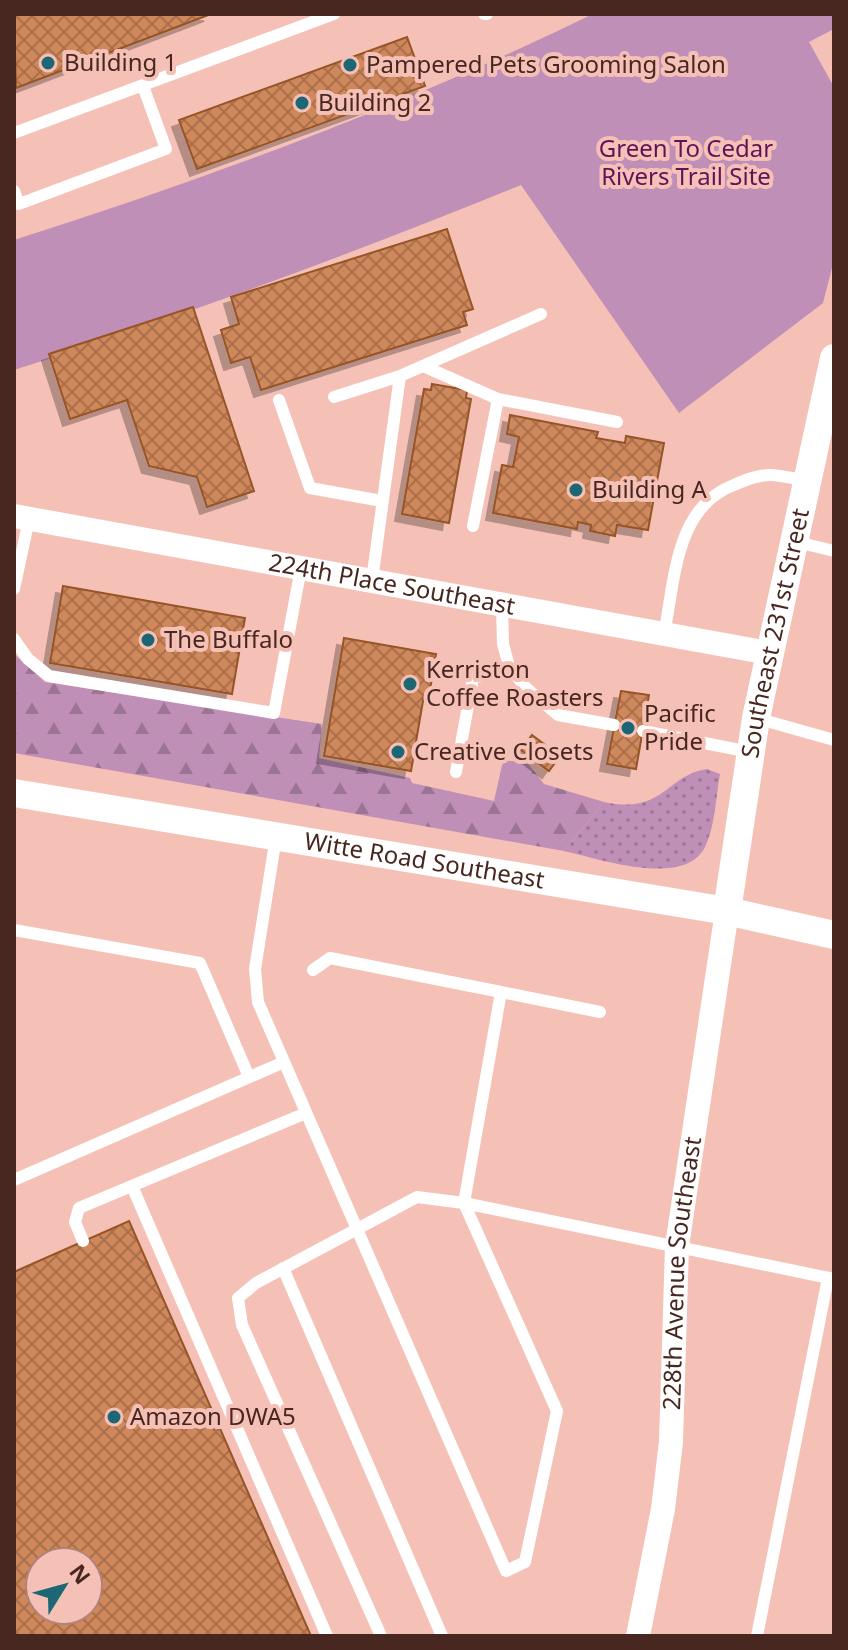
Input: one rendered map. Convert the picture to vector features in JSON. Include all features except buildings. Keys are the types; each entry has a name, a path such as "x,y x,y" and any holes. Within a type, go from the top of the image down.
{"street":[{"name":"Southeast 231st Street","path":"727,911 756,718 834,358"},
{"name":"224th Place Southeast","path":"22,517 769,653"},
{"name":"Witte Road Southeast","path":"14,793 727,911 834,935"},
{"name":"228th Avenue Southeast","path":"638,1636 663,1509 671,1442 677,1246 727,911"}],"lane":[{"path":"14,133 334,14"},
{"path":"14,191 19,204 166,149 143,86"},
{"path":"334,397 400,376 541,314"},
{"path":"423,366 498,399 617,422"},
{"path":"372,580 400,376"},
{"path":"473,526 498,399"},
{"path":"279,400 310,488 382,501"},
{"path":"664,634 685,533 694,513 706,500 727,487 769,475 807,481"},
{"path":"14,589 22,517"},
{"path":"793,541 834,551"},
{"path":"14,639 28,659 49,676 274,713 301,568"},
{"path":"502,605 503,644 509,666 525,687 558,715 614,725"},
{"path":"456,772 473,678 509,666"},
{"path":"756,718 834,740"},
{"path":"643,731 750,752"},
{"path":"277,836 254,988 506,1571 525,1562 557,1411 464,1203 501,992"},
{"path":"14,930 200,963 249,1077"},
{"path":"313,970 330,958 600,1012"},
{"path":"14,1180 284,1062"},
{"path":"83,1241 75,1222 79,1208 306,1113"},
{"path":"132,1186 327,1636"},
{"path":"381,1636 242,1325 238,1298 256,1283 417,1197 464,1203 831,1278 757,1636"},
{"path":"283,1268 442,1636"}],"green space":[{"name":"Green To Cedar Rivers Trail Site","path":"593,14 834,14 834,29 809,42 834,87 834,260 823,303 679,413 521,185 269,282 14,370 14,240 308,138 451,79"},
{"path":"14,654 45,682 322,724 319,758 410,778 412,783 494,801 503,761 526,761 544,784 604,802 564,851 14,753"},
{"path":"707,769 720,774 708,839 694,860 660,869 618,864 564,851 604,802 624,805 640,803 663,793 693,773"}],"place":[{"name":"Building 1","path":"48,63"},
{"name":"Pampered Pets Grooming Salon","path":"350,65"},
{"name":"Building 2","path":"302,103"},
{"name":"Building A","path":"576,490"},
{"name":"The Buffalo","path":"148,640"},
{"name":"Kerriston Coffee Roasters","path":"410,684"},
{"name":"Pacific Pride","path":"628,728"},
{"name":"Creative Closets","path":"398,752"},
{"name":"Amazon DWA5","path":"114,1417"}]}
